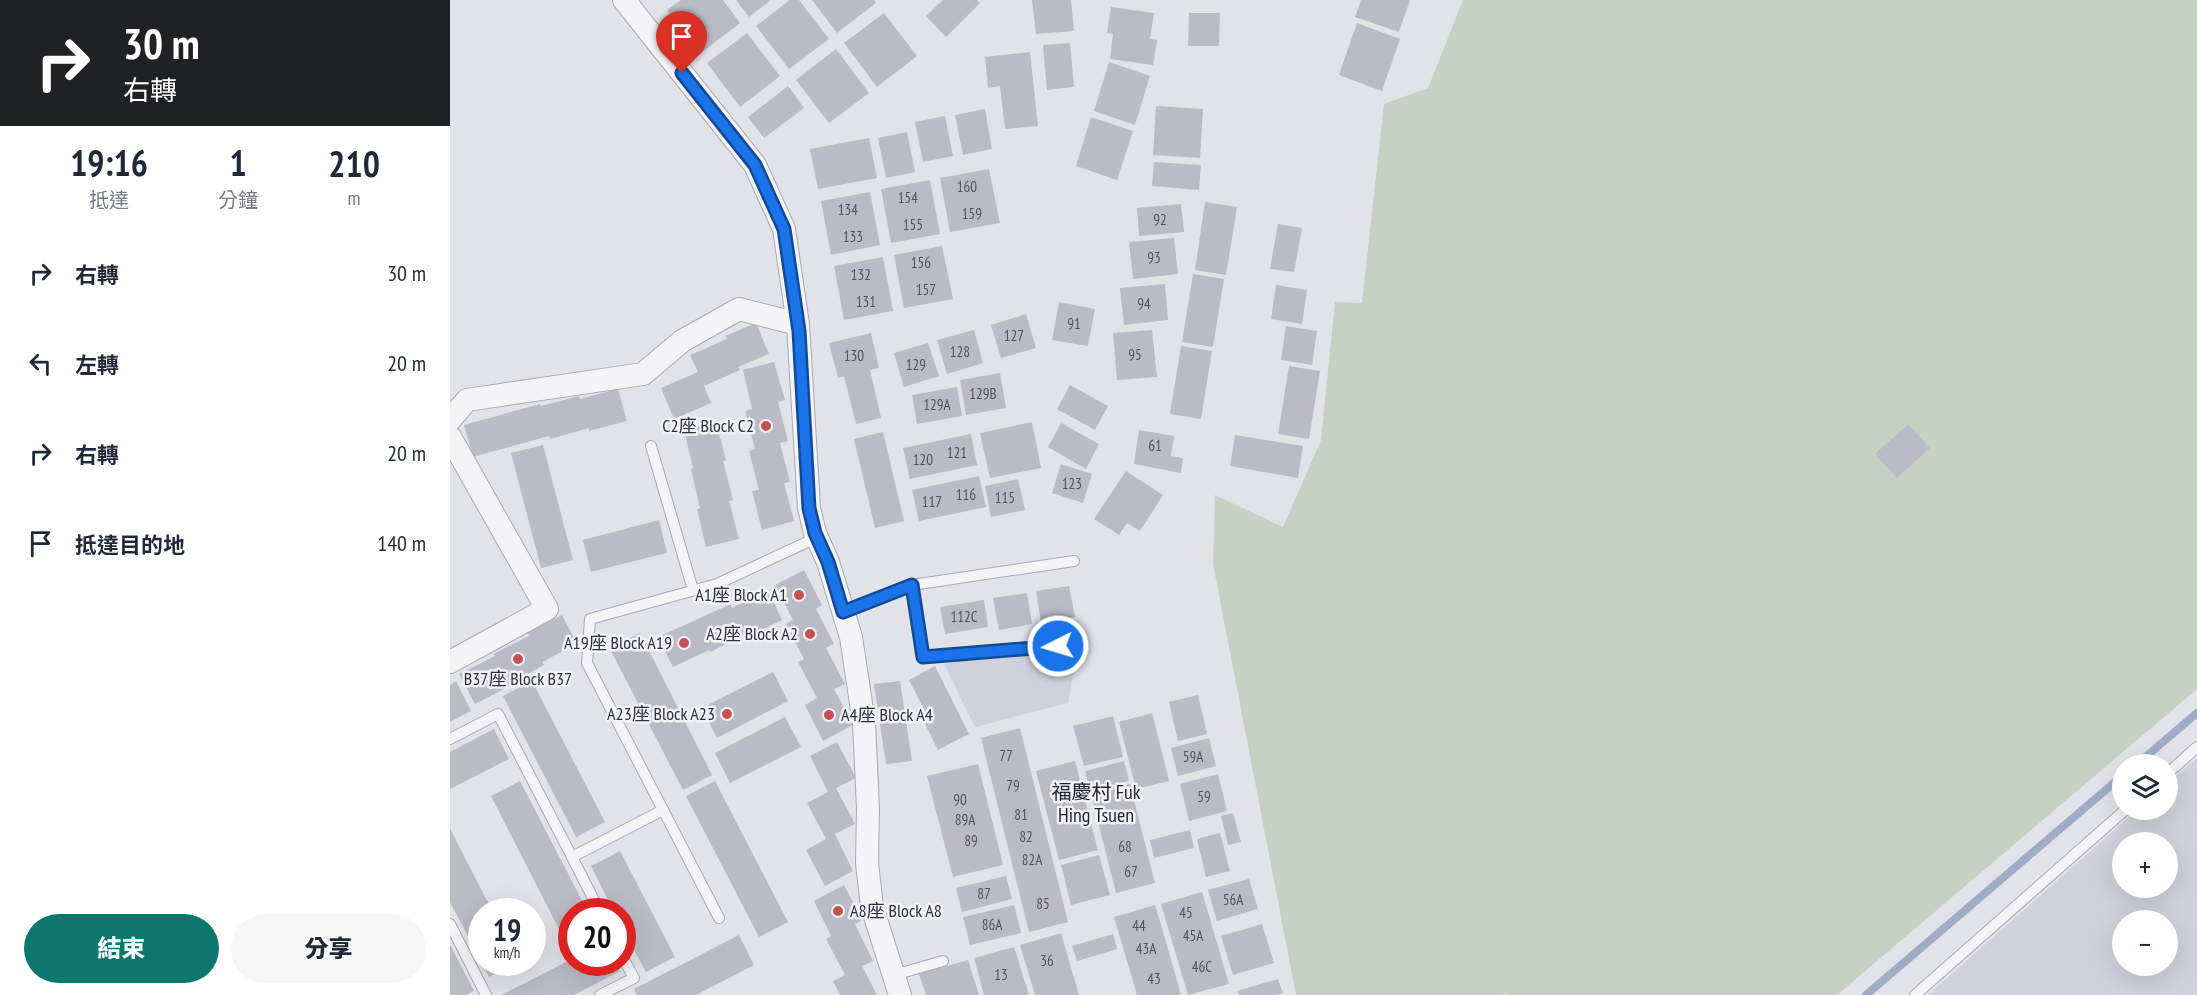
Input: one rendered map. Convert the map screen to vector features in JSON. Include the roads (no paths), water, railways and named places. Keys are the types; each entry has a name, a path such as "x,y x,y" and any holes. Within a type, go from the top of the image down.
{"street":[{"path":"624,0 755,165 784,229 798,324 809,508 816,538 828,562 851,637 864,723 868,807 867,863 872,908 897,985"},
{"path":"450,420 466,399 643,374 682,341 739,309 798,324"},
{"path":"450,437 547,609 450,662"}],"lane":[{"path":"651,446 693,590"},
{"path":"719,918 587,663 590,619 717,584 816,538"},
{"path":"843,612 912,585 1074,561"},
{"path":"912,585 923,657 1058,646"},
{"path":"450,739 498,714 593,898"},
{"path":"2178,764 2197,747"},
{"path":"572,857 663,810"},
{"path":"1916,995 2114,820"},
{"path":"450,924 486,995"},
{"path":"897,985 943,961"},
{"path":"600,995 634,978 633,976"}],"waterway":[{"path":"2149,754 2197,713"},
{"path":"1866,995 2112,785"}],"place":[{"name":"C2座 Block C2","path":"766,426"},
{"name":"A1座 Block A1","path":"799,595"},
{"name":"A2座 Block A2","path":"810,634"},
{"name":"A19座 Block A19","path":"684,643"},
{"name":"B37座 Block B37","path":"518,659"},
{"name":"A23座 Block A23","path":"727,714"},
{"name":"A4座 Block A4","path":"829,715"},
{"name":"A8座 Block A8","path":"838,911"}],"district":[{"name":"福慶村 Fuk Hing Tsuen","path":"1096,804"}]}
